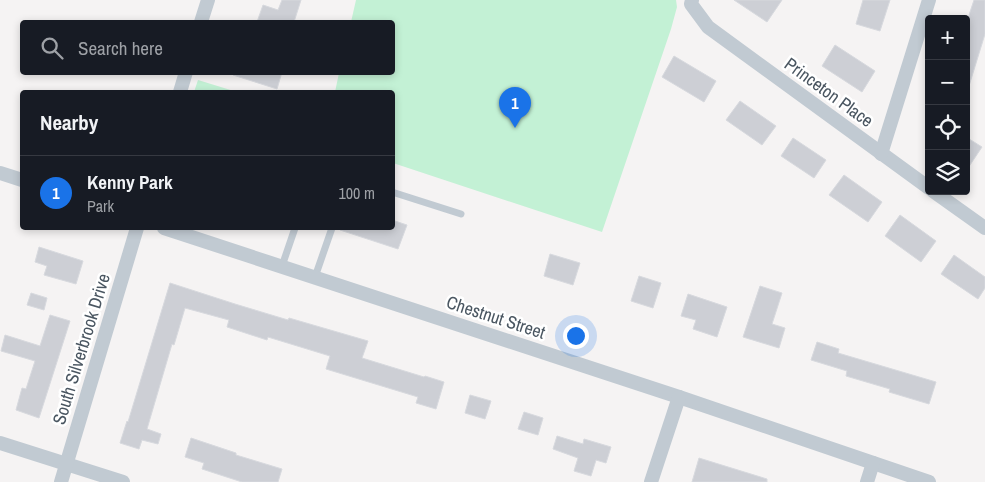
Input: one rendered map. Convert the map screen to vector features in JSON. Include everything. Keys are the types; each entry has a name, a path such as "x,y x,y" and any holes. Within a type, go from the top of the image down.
{"street":[{"path":"203,20 208,0"},
{"name":"Princeton Place","path":"692,0 691,4 708,27 925,185"},
{"path":"882,154 929,0"},
{"path":"181,90 185,75"},
{"path":"0,173 20,179"},
{"path":"939,195 985,228"},
{"name":"South Silverbrook Drive","path":"61,482 137,230"},
{"name":"Chestnut Street","path":"170,230 679,397 929,482"},
{"path":"651,482 679,397"},
{"path":"0,443 123,482"},
{"path":"867,482 873,463"}],"lane":[{"path":"395,193 461,214"},
{"path":"282,266 294,230"},
{"path":"315,277 331,230"}],"green space":[{"path":"356,0 676,0 677,7 671,29 602,232 395,164 395,90 335,90 339,75 395,75 395,20 351,20"},
{"path":"198,80 230,90 195,90"}],"building":[{"path":"282,0 301,0 295,20 258,20 263,5 278,10"},
{"path":"734,0 782,0 767,22"},
{"path":"863,0 890,0 880,31 856,24"},
{"path":"974,0 985,0 985,34 970,83 970,15"},
{"path":"835,45 875,71 862,92 822,66"},
{"path":"674,56 716,81 704,102 662,77"},
{"path":"233,75 281,75 277,89"},
{"path":"740,101 776,126 762,145 726,120"},
{"path":"793,138 826,160 814,178 781,156"},
{"path":"970,140 982,147 970,165"},
{"path":"844,175 882,202 868,222 829,195"},
{"path":"900,215 936,241 921,262 885,236"},
{"path":"395,221 407,225 398,249 340,230 395,230"},
{"path":"39,247 83,261 76,284 44,275 47,266 35,262"},
{"path":"550,254 580,263 573,285 544,276"},
{"path":"954,255 985,277 985,288 978,299 941,274"},
{"path":"639,276 661,283 653,308 631,301"},
{"path":"170,283 288,320 289,318 368,341 362,358 444,382 436,409 416,403 418,397 326,369 330,356 268,337 267,340 227,327 229,320 185,308 174,345 172,344 147,429 161,434 158,444 142,440 139,449 120,443"},
{"path":"760,286 782,293 772,324 785,328 779,348 743,337"},
{"path":"31,293 47,298 44,310 27,305"},
{"path":"688,294 727,307 717,337 693,329 696,320 681,316"},
{"path":"50,315 70,321 39,418 16,410 22,388 26,389 35,361 1,351 5,335 40,346"},
{"path":"817,342 839,349 838,353 936,382 929,404 889,392 890,389 846,376 847,371 811,360"},
{"path":"470,395 491,401 485,419 465,413"},
{"path":"524,412 543,418 538,435 518,429"},
{"path":"557,436 583,444 584,439 611,447 606,463 596,460 591,476 574,471 578,458 553,449"},
{"path":"191,438 236,453 236,455 282,469 278,482 242,482 202,469 204,463 185,457"},
{"path":"699,458 767,479 767,482 692,482"}],"place":[{"name":"Kenny Park","path":"515,128"}]}
